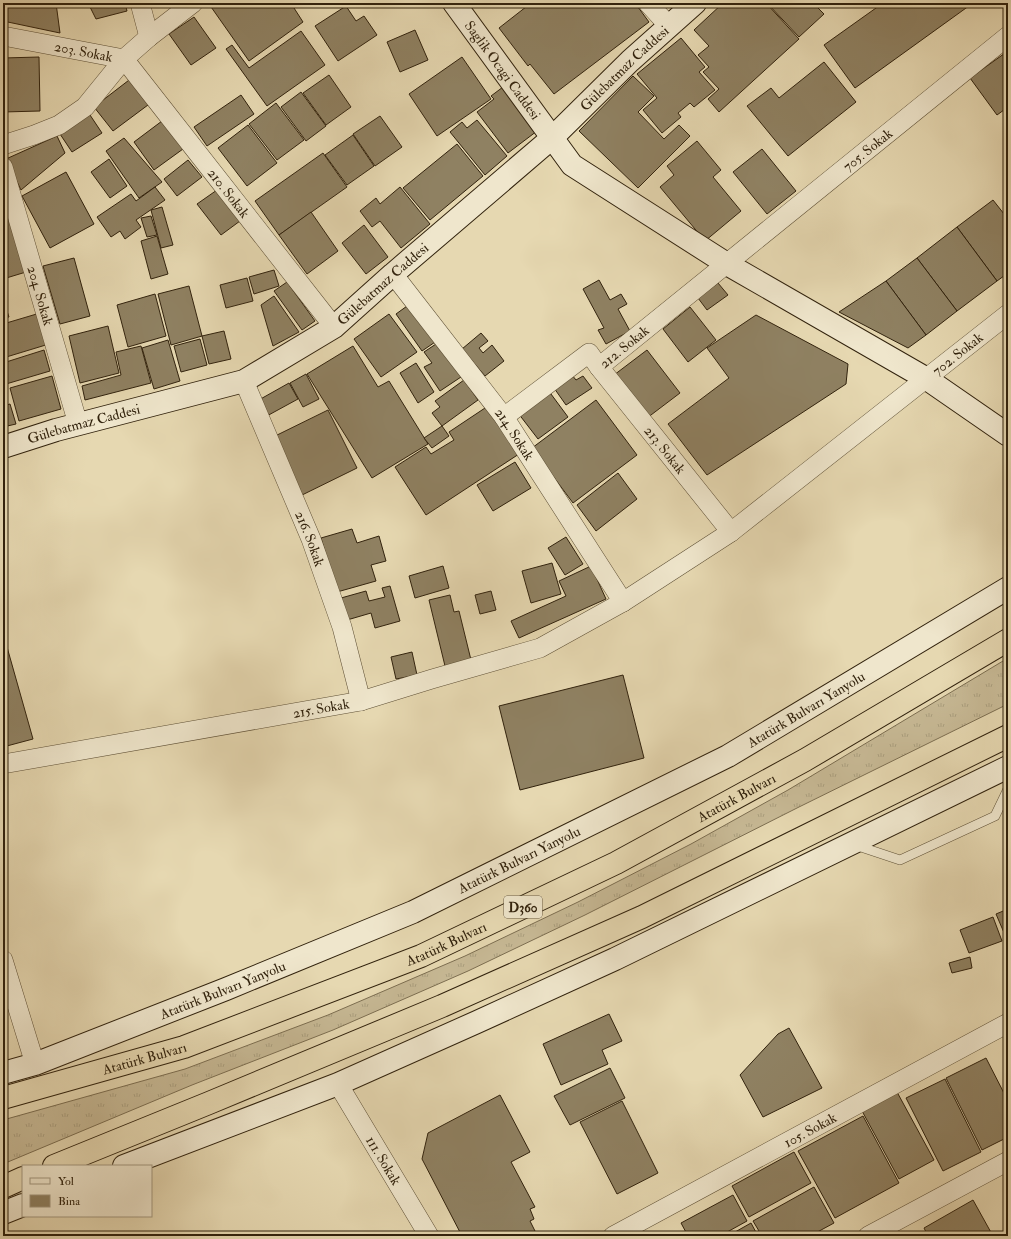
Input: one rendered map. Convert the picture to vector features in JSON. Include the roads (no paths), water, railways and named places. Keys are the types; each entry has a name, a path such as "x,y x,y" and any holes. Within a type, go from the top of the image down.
{"highway":[{"name":"Atatürk Bulvarı","path":"3,1098 184,1047 421,956 616,863 805,760 1008,640"},
{"path":"56,1165 442,1006 642,917 1008,736"},
{"path":"3,1186 22,1178"}],"street":[{"path":"140,3 149,37"},
{"name":"203. Sokak","path":"3,36 124,59 149,37 193,3"},
{"name":"Saglik Ocagi Caddesi","path":"454,3 572,165 727,264 927,379 1008,435"},
{"path":"648,3 669,26"},
{"name":"Gülebatmaz Caddesi","path":"3,447 78,424 244,381 334,327 393,274 552,138 630,61 695,3"},
{"name":"705. Sokak","path":"727,264 1008,36"},
{"path":"3,146 58,125 85,107 124,59"},
{"name":"210. Sokak","path":"124,59 334,327"},
{"name":"204. Sokak","path":"3,167 78,424"},
{"name":"212. Sokak","path":"504,416 589,354 600,367 727,264"},
{"name":"214. Sokak","path":"393,274 504,416 623,602"},
{"name":"702. Sokak","path":"731,532 1008,314"},
{"name":"213. Sokak","path":"600,367 731,532"},
{"name":"216. Sokak","path":"244,381 311,539 342,627 361,701"},
{"name":"215. Sokak","path":"3,764 361,701 540,648 623,602 731,532"},
{"name":"Atatürk Bulvarı Yanyolu","path":"3,1073 35,1064 226,989 421,908 728,756 1008,588"},
{"path":"127,1165 338,1084 470,1026 615,959 1008,767"},
{"path":"838,821 850,844"},
{"path":"3,960 35,1064"},
{"name":"105. Sokak","path":"613,1236 1008,1023"},
{"name":"111. Sokak","path":"338,1084 429,1236"},
{"path":"868,1236 1008,1160"},
{"path":"3,1213 22,1205"}],"lane":[{"path":"850,844 900,860 995,816 1008,789"}]}
